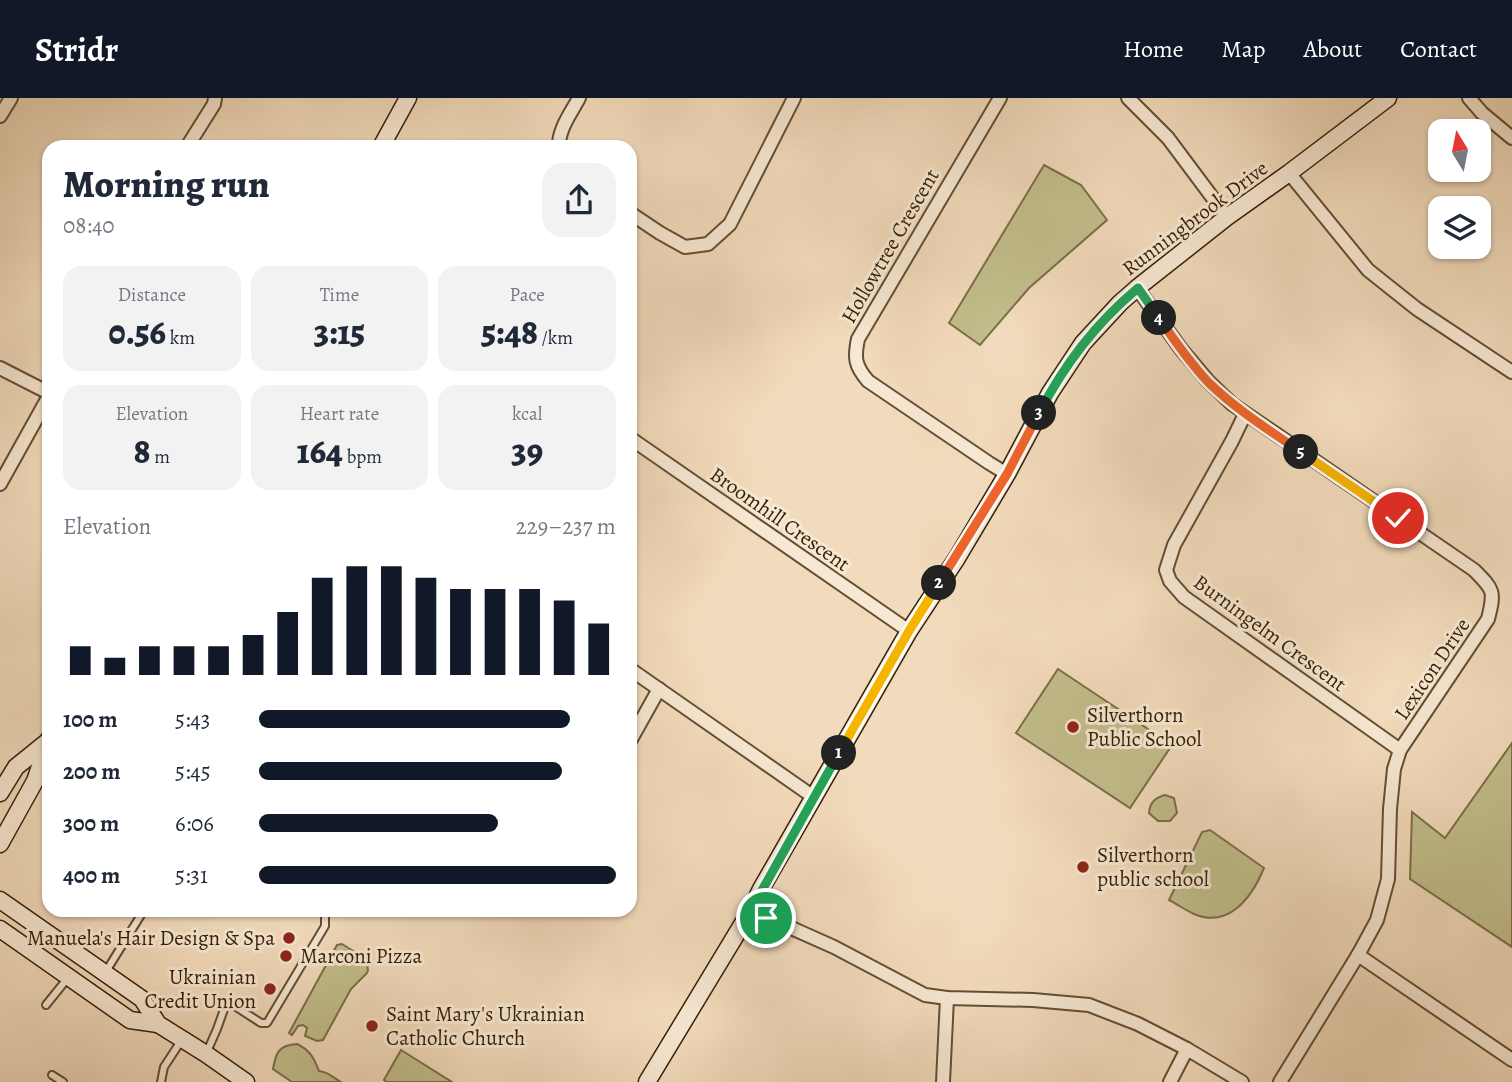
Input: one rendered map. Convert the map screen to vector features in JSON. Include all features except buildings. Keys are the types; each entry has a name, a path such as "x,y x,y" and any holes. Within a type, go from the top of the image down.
{"street":[{"path":"0,116 11,98"},
{"path":"191,140 215,98"},
{"path":"385,140 408,98"},
{"path":"559,140 579,98"},
{"path":"637,218 685,247 708,244 730,224 794,98"},
{"name":"Hollowtree Crescent","path":"1000,98 858,339 855,354 859,370 868,381 1007,474"},
{"path":"1128,98 1168,138 1227,217"},
{"name":"Runningbrook Drive","path":"647,1082 751,910 909,631 957,558 1007,474 1050,393 1083,343 1120,303 1138,288 1227,217 1388,98"},
{"path":"1469,98 1482,113 1512,138"},
{"path":"1289,173 1368,270 1417,309 1512,372"},
{"name":"Lexicon Drive","path":"1138,288 1181,349 1208,381 1245,414 1474,570 1491,587 1493,601 1488,619 1399,750 1392,782 1388,879 1377,920 1280,1082"},
{"path":"0,368 42,391"},
{"path":"0,484 42,408"},
{"name":"Burningelm Crescent","path":"1245,414 1174,545 1166,570 1170,581 1184,597 1399,750"},
{"name":"Broomhill Crescent","path":"637,443 909,631"},
{"path":"637,674 815,798"},
{"path":"637,728 659,689"},
{"path":"0,793 16,766 42,745"},
{"path":"0,844 35,781 42,759"},
{"path":"0,900 142,999 158,1024"},
{"path":"751,910 834,947 925,995 1089,1005 1138,1024 1187,1049 1241,1082"},
{"path":"0,929 130,1020 158,1024 246,1082"},
{"path":"1358,955 1512,1060"},
{"path":"943,1082 947,998"},
{"path":"1170,1082 1187,1049"}],"lane":[{"path":"105,973 140,917"},
{"path":"206,1054 228,1001 261,1023 267,1023 325,926 325,917"},
{"path":"46,1005 68,977"},
{"path":"161,1082 164,1067 182,1039"},
{"path":"52,1075 63,1082"}],"shaded area":[{"path":"1044,165 1081,185 1107,220 1029,288 980,345 949,323"},
{"path":"1058,669 1172,745 1130,808 1016,733"},
{"path":"1512,743 1512,947 1410,879 1412,812 1445,838"},
{"path":"1165,795 1174,798 1177,813 1170,821 1158,821 1149,813 1150,809 1154,801"},
{"path":"1210,830 1264,868 1253,890 1238,908 1228,914 1207,918 1169,900 1202,832"},
{"path":"342,944 366,959 367,973 351,989 323,1040 317,1041 305,1036 307,1028 303,1025 298,1026 292,1035 289,1033 337,945"},
{"path":"297,1044 311,1055 319,1071 341,1082 292,1082 273,1069 279,1050"},
{"path":"401,1050 452,1082 387,1082 384,1080"}],"place":[{"name":"Silverthorn Public School","path":"1073,727"},
{"name":"Silverthorn public school","path":"1083,867"},
{"name":"Manuela's Hair Design & Spa","path":"289,938"},
{"name":"Marconi Pizza","path":"286,956"},
{"name":"Ukrainian Credit Union","path":"270,989"},
{"name":"Saint Mary's Ukrainian Catholic Church","path":"372,1026"}],"route":[{"path":"766,918 751,910 761,889 919,614 957,558 1007,474 1050,393 1083,343 1120,303 1138,288 1181,349 1232,404 1398,518"}]}
